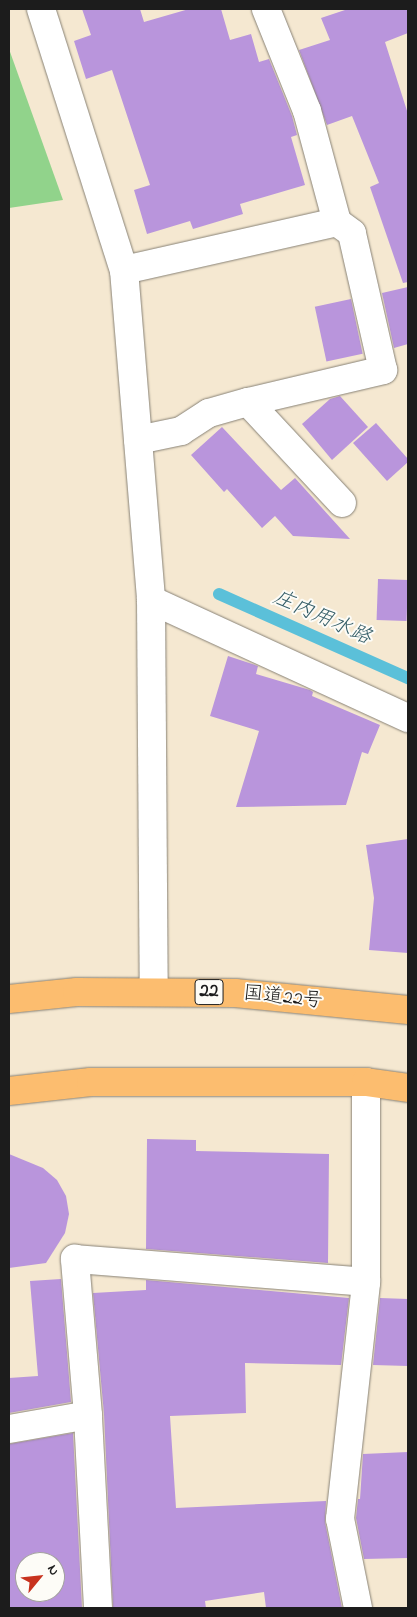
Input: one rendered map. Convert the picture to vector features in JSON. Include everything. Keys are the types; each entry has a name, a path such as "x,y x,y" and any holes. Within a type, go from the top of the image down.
{"highway":[{"name":"国道22号","path":"9,999 76,992 235,993 408,1010"},
{"path":"9,1091 91,1082 366,1082 408,1088"}],"street":[{"path":"40,9 124,270 151,600 154,991"},
{"path":"138,440 181,431 209,413 383,370 352,233 337,222 307,110 266,9"},
{"path":"124,270 337,222"},
{"path":"248,402 342,503"},
{"path":"151,600 408,718"},
{"path":"358,1608 340,1519 366,1282 366,1082"},
{"path":"98,1608 88,1415 74,1259 366,1282"},
{"path":"9,1428 88,1415"}],"green space":[{"path":"9,49 63,200 9,208"}],"building":[{"path":"82,9 140,9 144,22 189,9 221,9 230,40 251,34 259,62 269,59 292,116 297,135 291,137 305,185 240,204 243,214 193,229 190,221 147,234 134,190 150,185 112,70 86,79 74,41 91,35"},
{"path":"348,9 408,9 408,33 385,42 408,114 408,282 403,283 370,187 379,183 352,116 327,125 299,50 330,40 321,18"},
{"path":"408,287 408,344 394,348 382,293"},
{"path":"351,299 363,354 326,361 315,307"},
{"path":"340,396 368,427 332,460 302,424 330,399"},
{"path":"376,423 408,459 408,462 387,481 353,443"},
{"path":"222,427 281,490 295,478 350,539 293,536 275,516 262,528 227,489 224,492 191,455"},
{"path":"378,579 408,580 407,621 377,620"},
{"path":"228,656 258,666 256,674 310,690 313,692 312,696 380,725 368,754 362,752 346,805 236,807 259,731 210,716"},
{"path":"408,839 408,953 369,950 374,898 366,845"},
{"path":"147,1139 196,1140 196,1151 329,1154 328,1263 146,1249"},
{"path":"9,1154 43,1168 57,1180 66,1196 69,1214 65,1233 46,1263 9,1268"},
{"path":"61,1279 71,1402 9,1413 9,1378 38,1376 30,1281"},
{"path":"146,1280 349,1298 341,1365 245,1363 246,1413 170,1416 176,1508 326,1501 325,1522 342,1608 266,1608 264,1592 205,1601 206,1608 113,1608 104,1414 93,1293 146,1290"},
{"path":"380,1298 408,1299 408,1366 373,1365"},
{"path":"73,1433 82,1608 9,1608 9,1444"},
{"path":"408,1452 408,1558 364,1559 356,1518 358,1499 360,1499 363,1454"}],"waterway":[{"name":"庄内用水路","path":"219,594 408,678"}]}
